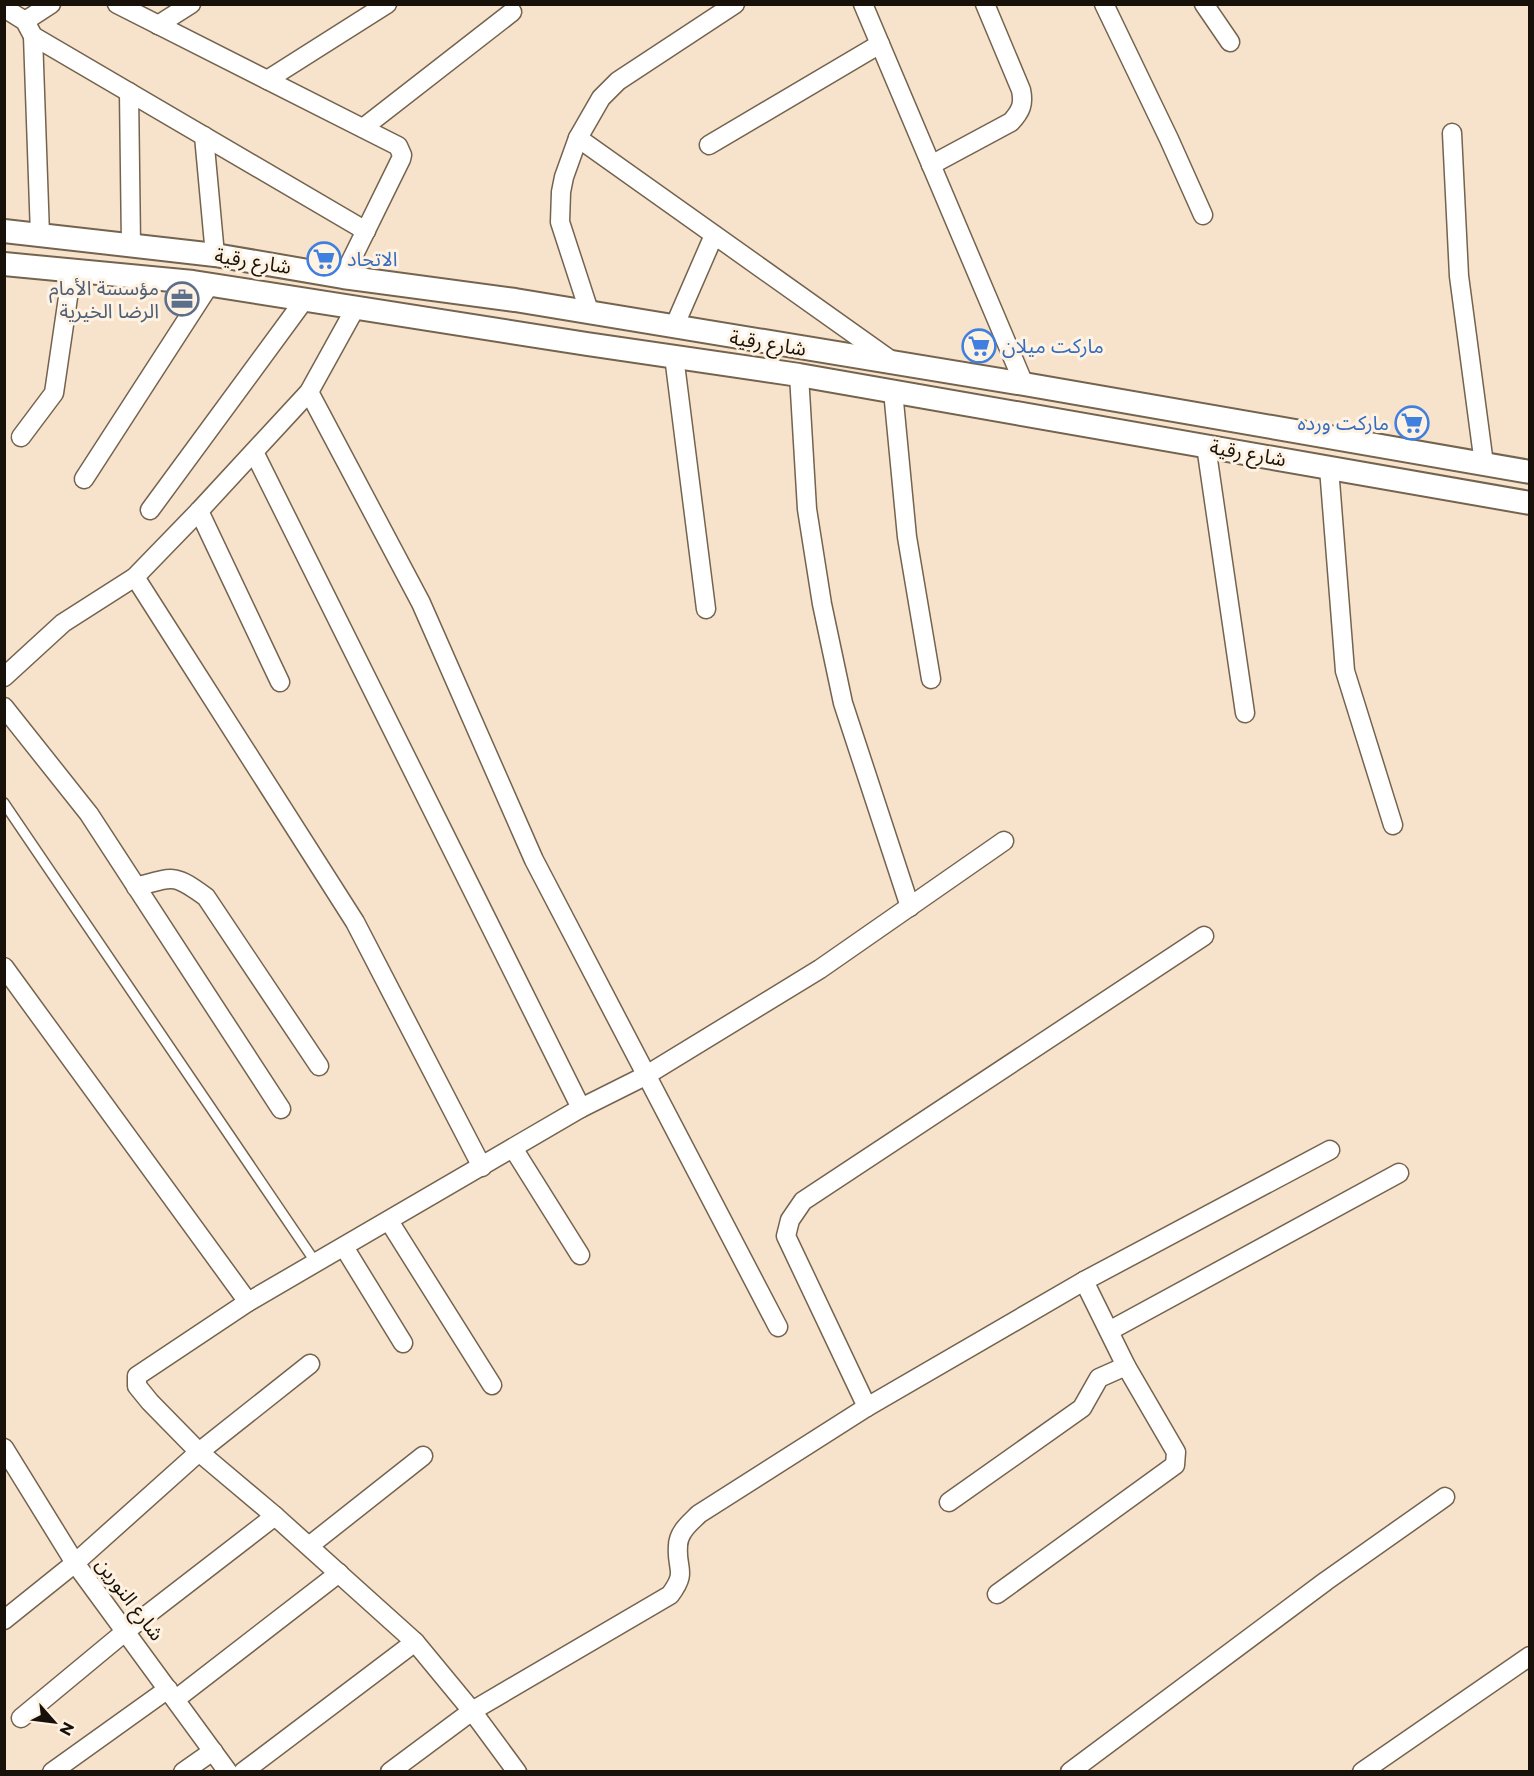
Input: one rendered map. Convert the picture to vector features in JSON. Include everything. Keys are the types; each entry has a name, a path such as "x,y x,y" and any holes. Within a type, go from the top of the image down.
{"street":[{"path":"40,234 29,29 51,4"},
{"path":"117,4 398,146 402,155 343,277"},
{"path":"158,25 190,4"},
{"path":"267,80 387,4"},
{"path":"586,344 579,337 578,328 582,319 590,314 560,222 564,177 578,138 601,98 618,81 735,4"},
{"path":"863,4 1024,384"},
{"path":"931,165 1011,122 1019,113 1024,102 985,4"},
{"path":"1104,4 1203,215"},
{"path":"1204,4 1230,42"},
{"path":"4,8 29,29 129,92 366,231"},
{"path":"363,128 512,12"},
{"path":"709,145 880,44"},
{"path":"129,92 131,245"},
{"path":"1452,133 1459,276 1484,464"},
{"path":"204,136 215,255"},
{"path":"578,138 896,364"},
{"name":"شارع رقية","path":"4,231 215,255 343,277 515,300 1024,384 1530,472"},
{"path":"674,327 714,235"},
{"name":"شارع رقية","path":"4,264 210,284 586,344 799,375 1530,503"},
{"path":"21,437 54,393 72,270"},
{"path":"84,479 210,284"},
{"path":"150,510 305,299"},
{"path":"510,332 519,327 525,318 523,308 515,300"},
{"path":"4,677 63,623 135,577 199,511 309,392 356,307"},
{"path":"674,356 706,609"},
{"path":"799,375 807,509 843,703 910,907"},
{"path":"309,392 421,603 534,860 778,1327"},
{"path":"893,392 907,537 931,679"},
{"path":"1206,446 1245,712"},
{"path":"254,452 581,1108"},
{"path":"1329,468 1346,671 1393,825"},
{"path":"199,511 280,682"},
{"path":"135,577 355,922 482,1167"},
{"path":"4,707 89,814 281,1109"},
{"path":"512,1770 472,1711 415,1642 200,1452 150,1402 137,1386 137,1376 248,1302 581,1108 645,1076 820,969 1004,841"},
{"path":"136,887 165,878 181,880 206,897 319,1066"},
{"path":"867,1407 786,1236 790,1220 803,1201 1204,936"},
{"path":"4,967 248,1302"},
{"path":"513,1148 580,1255"},
{"path":"390,1772 472,1711 670,1595 680,1582 681,1569 677,1545 684,1528 699,1514 867,1407 1084,1281 1330,1150"},
{"path":"1108,1331 1399,1173"},
{"path":"389,1221 492,1385"},
{"path":"344,1247 403,1343"},
{"path":"998,1594 1175,1465 1176,1452 1126,1366 1084,1281"},
{"path":"4,1620 75,1563 200,1452 310,1364"},
{"path":"949,1502 1082,1408 1099,1378 1126,1366"},
{"name":"شارع النورين","path":"4,1448 75,1563 228,1772"},
{"path":"309,1546 423,1456"},
{"path":"1070,1772 1326,1581 1445,1497"},
{"path":"21,1718 126,1631 275,1516"},
{"path":"52,1772 172,1694 339,1574"},
{"path":"243,1772 415,1642"},
{"path":"1362,1772 1530,1656"},
{"path":"183,1772 213,1751"}],"lane":[{"path":"4,803 316,1263"}],"place":[{"name":"الاتحاد","path":"324,259"},
{"name":"مؤسسة الأمام الرضا الخيرية","path":"182,299"},
{"name":"ماركت ميلان","path":"979,346"},
{"name":"ماركت ورده","path":"1412,423"}]}
